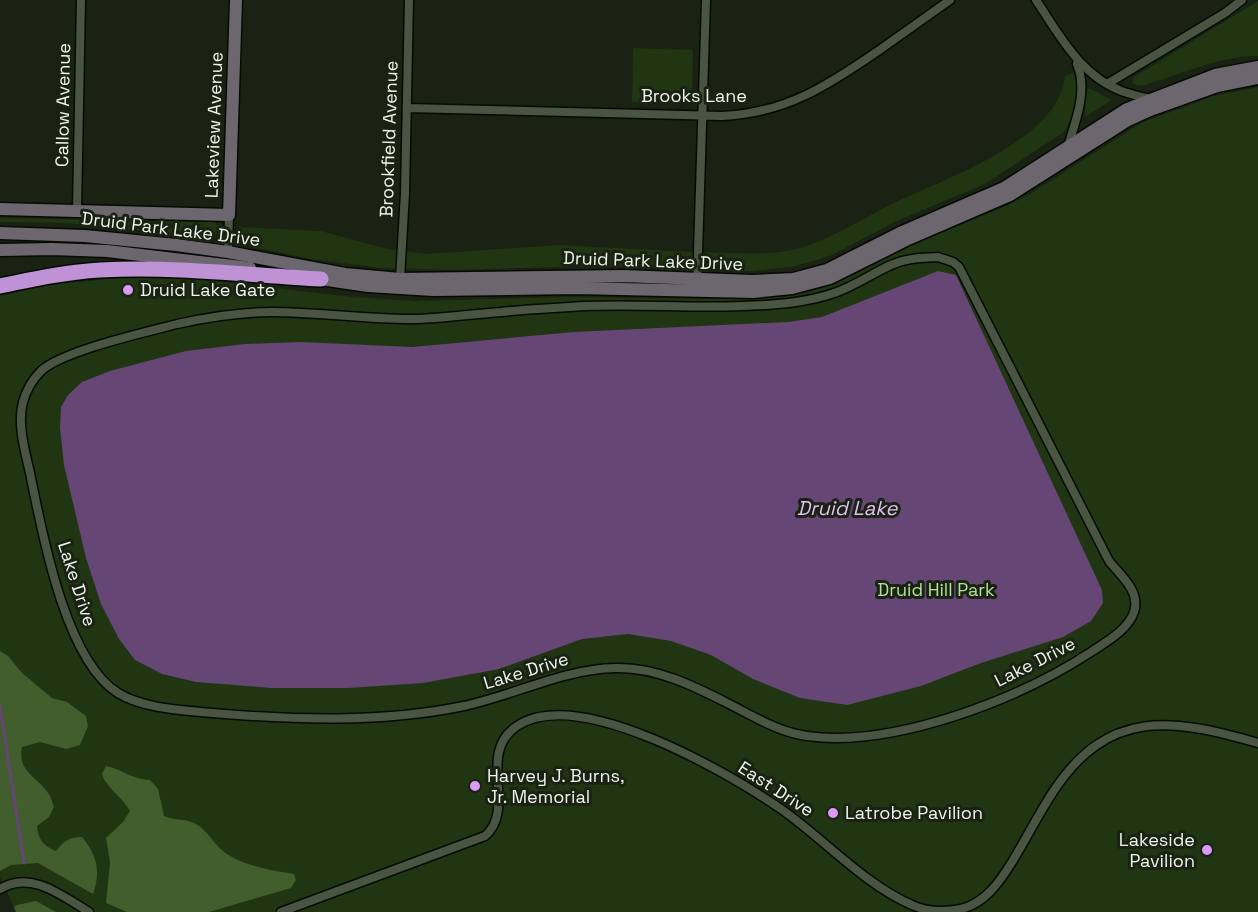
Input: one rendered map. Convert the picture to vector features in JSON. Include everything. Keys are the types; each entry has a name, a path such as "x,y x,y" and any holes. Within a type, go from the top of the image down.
{"highway":[{"path":"0,286 68,273 102,270 189,271 321,279"}],"main road":[{"name":"Lakeview Avenue","path":"229,214 236,0"},
{"name":"Druid Park Lake Drive","path":"0,250 107,251 227,264 368,286 421,289 576,288 774,282 827,270 900,233 1004,188 1127,109 1215,75 1258,67"},
{"name":"Druid Park Lake Drive","path":"0,234 85,236 228,252 345,274 400,279 585,276 769,291 792,288 830,278 908,239 1010,195 1128,120 1179,98 1217,86 1258,78"},
{"name":"Druid Park Lake Drive","path":"0,209 229,214"}],"street":[{"name":"Callow Avenue","path":"77,210 81,0"},
{"name":"Brookfield Avenue","path":"400,279 409,0"},
{"path":"697,285 706,0"},
{"name":"Brooks Lane","path":"407,108 703,115 752,114 792,102 815,92 950,0"},
{"path":"1036,0 1085,69 1123,92 1152,99 1179,98"},
{"path":"1107,84 1242,0"},
{"path":"1068,146 1081,93 1080,70 1073,55"},
{"name":"Lakeview Avenue","path":"228,252 229,214"},
{"name":"Lake Drive","path":"938,256 953,262 959,267 1109,561 1130,585 1135,600 1134,615 1111,639 1025,690 934,722 881,735 858,737 824,738 778,729 730,704 665,675 634,668 576,673 504,696 447,709 383,717 337,719 239,715 149,704 118,692 96,672 83,651 52,570 26,457 21,417 22,403 30,384 43,369 63,358 145,333 212,317 242,313 303,313 420,319 594,306 683,307 740,306 805,300 832,294 855,285 892,264 910,259 938,256"},
{"name":"East Drive","path":"281,912 485,836 496,822 497,767 500,747 511,731 527,720 539,716 563,715 611,724 646,736 690,756 780,808 886,891 912,906 936,912 969,907 987,896 1004,876 1061,781 1082,757 1102,740 1125,730 1166,725 1196,728 1258,743"},
{"path":"1,888 21,882 38,884 60,894 89,912"}],"green space":[{"path":"1258,1 1258,56 1214,62 1145,85 1138,86 1132,83 1134,77"},
{"path":"633,48 693,50 692,104 632,102"},
{"path":"1076,72 1076,103 1064,132 985,184 897,221 832,255 814,261 791,267 752,271 714,270 706,265 705,252 774,253 809,245 970,169 1022,137 1043,119 1058,99 1065,76"},
{"name":"Druid Hill Park","path":"1258,87 1258,912 16,912 0,876 0,296 49,285 127,277 197,279 353,297 416,301 565,297 713,299 783,297 822,288 843,280 924,239 1004,207 1030,194 1143,122 1214,96"},
{"path":"1089,88 1112,100 1085,117 1086,91"},
{"path":"0,218 215,222 219,229 214,237 209,239 69,223 0,222"},
{"path":"239,227 321,231 387,249 427,254 559,245 693,252 693,255 689,266 682,270 596,266 454,270 381,268 311,259 248,246 240,239"},
{"path":"0,651 52,698 67,702 86,716 88,726 80,745 66,749 40,742 22,747 21,755 25,768 44,787 54,807 49,817 37,826 40,839 56,851 67,840 82,837 91,850 96,864 97,878 93,894 38,863 11,865 0,871"},
{"path":"106,766 150,780 158,789 164,816 196,824 230,856 257,867 294,874 296,880 291,888 209,912 127,912 106,903 110,862 106,838 123,822 130,811 103,778 102,774"},
{"path":"36,901 56,912 16,912 14,907 17,905"}],"water":[{"name":"Druid Lake","path":"938,271 956,275 1102,590 1103,603 1091,621 1063,637 981,663 921,686 847,705 800,698 753,679 711,655 671,641 628,634 582,639 499,669 423,683 348,688 272,688 196,682 162,674 135,660 119,639 101,604 86,558 64,465 60,428 61,407 68,395 82,382 110,371 186,351 245,344 301,342 412,347 574,332 788,322 822,317"}],"waterway":[{"path":"0,706 24,863"}],"place":[{"name":"Druid Lake Gate","path":"128,290"},
{"name":"Harvey J. Burns, Jr. Memorial","path":"475,786"},
{"name":"Latrobe Pavilion","path":"833,813"},
{"name":"Lakeside Pavilion","path":"1207,850"}]}
